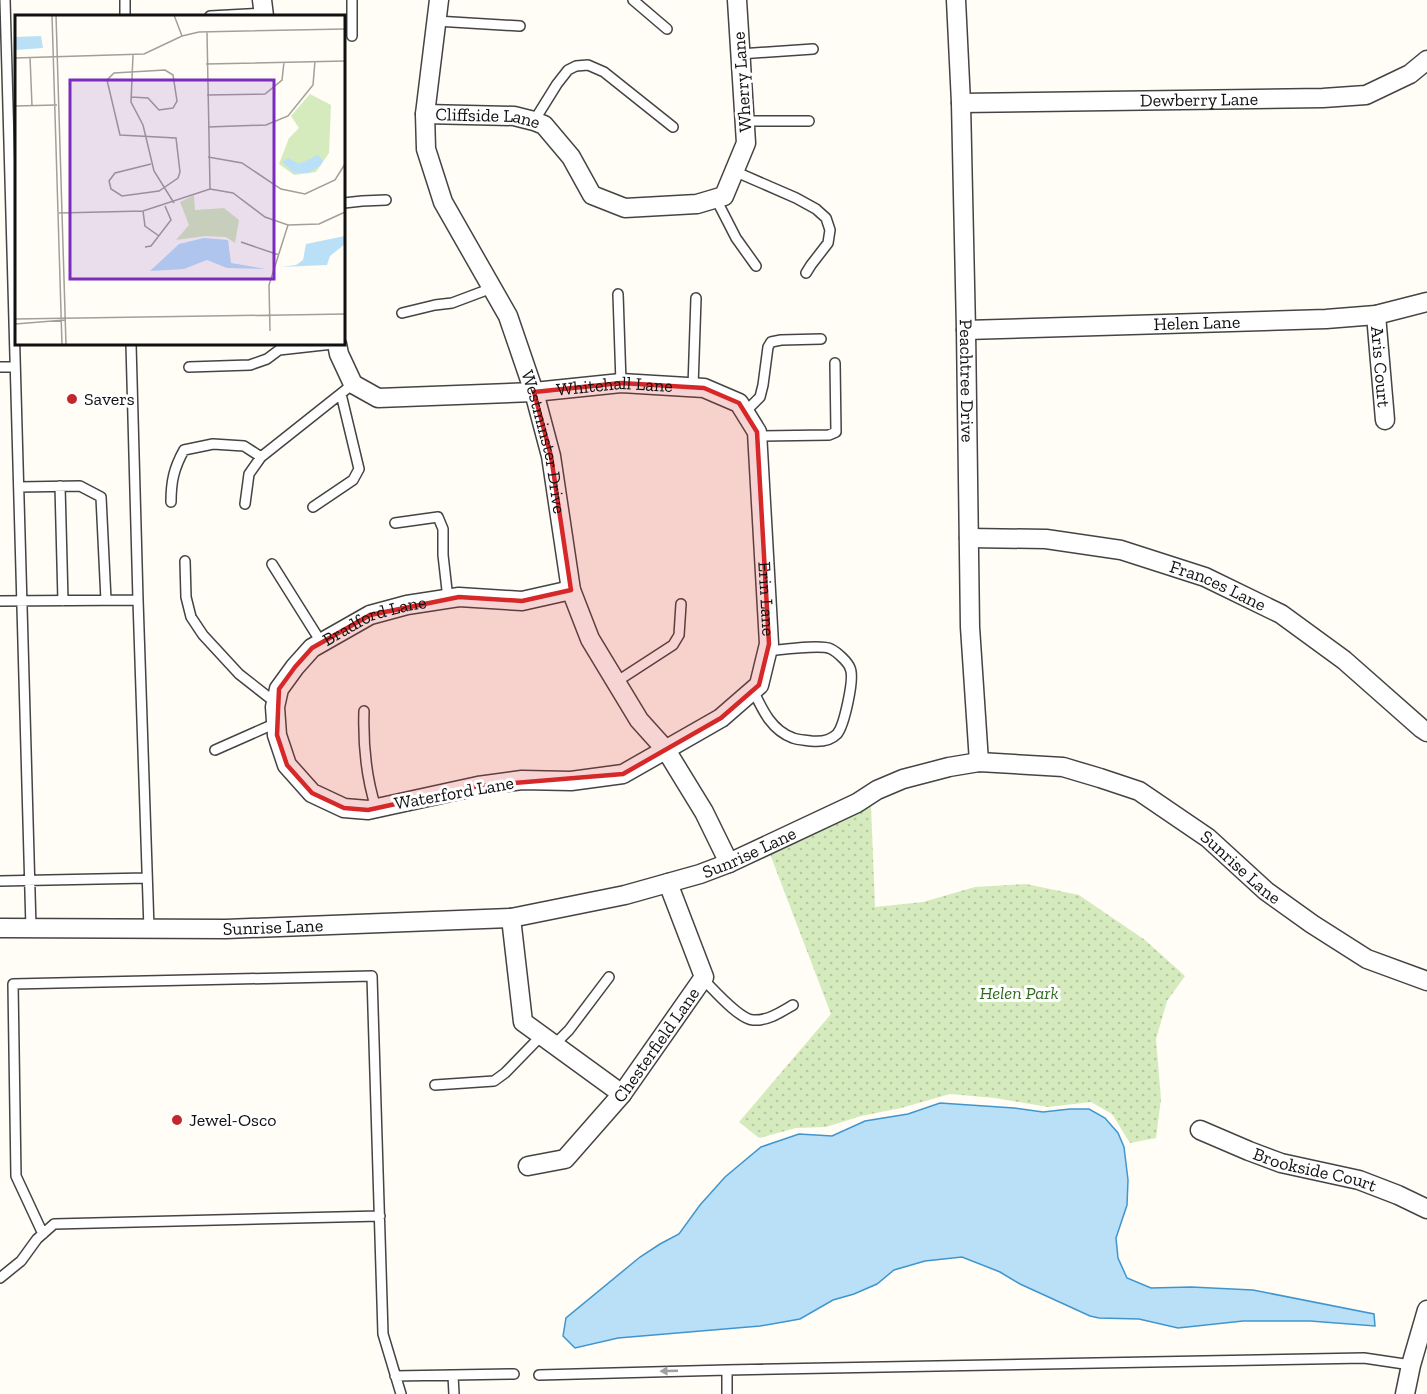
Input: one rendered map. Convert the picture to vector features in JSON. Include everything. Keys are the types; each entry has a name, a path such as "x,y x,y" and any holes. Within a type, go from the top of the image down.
{"street":[{"name":"Westminster Drive","path":"439,0 425,114 426,149 443,202 508,316 534,392 551,456 571,590 590,639 639,720 666,750 704,812 729,863"},
{"name":"Wherry Lane","path":"720,197 746,142 737,0"},
{"name":"Peachtree Drive","path":"956,0 961,103 970,627 979,762"},
{"name":"Dewberry Lane","path":"961,103 1323,98 1366,95 1410,74 1427,60"},
{"name":"Cliffside Lane","path":"425,114 514,116 544,125 571,157 592,195 625,207 697,204 720,197"},
{"name":"Helen Lane","path":"966,330 1314,320 1376,315 1427,302"},
{"name":"Aris Court","path":"1376,315 1385,420"},
{"path":"335,345 347,389"},
{"name":"Whitehall Lane","path":"347,389 378,398 534,392 621,383 704,388 742,408"},
{"name":"Erin Lane","path":"666,750 721,718 759,685 769,644 757,432 742,408"},
{"name":"Frances Lane","path":"969,538 1046,539 1121,550 1205,577 1281,614 1344,660 1427,732"},
{"name":"Bradford Lane","path":"287,765 276,735 275,707 279,689 295,667 312,648 321,642 370,615 407,605 459,597 522,601 571,590"},
{"name":"Waterford Lane","path":"287,765 312,793 344,808 368,810 489,784 522,780 571,781 623,774 666,750"},
{"name":"Sunrise Lane","path":"0,928 249,928 511,918 625,895 700,874 729,863 903,779 979,762 1063,767 1139,791 1208,838 1266,891 1312,924 1367,959 1427,981"},
{"name":"Chesterfield Lane","path":"528,1166 565,1159 622,1094 704,977 668,883"},
{"path":"511,918 523,1022 622,1094"},
{"name":"Brookside Court","path":"1200,1130 1281,1163 1359,1180 1427,1209"},
{"path":"1405,1394 1411,1365 1422,1343 1427,1310"}],"lane":[{"path":"5,0 12,79 12,103 5,161 15,366 31,928"},
{"path":"352,0 352,36"},
{"path":"633,0 667,30"},
{"path":"219,15 263,10"},
{"path":"436,21 520,26"},
{"path":"740,54 813,49"},
{"path":"534,121 568,70 576,66 588,65 604,72 673,127"},
{"path":"745,122 809,121"},
{"path":"734,171 796,198 816,209 826,218 830,230 828,243 806,273"},
{"path":"720,197 736,238 756,266"},
{"path":"345,203 386,200"},
{"path":"402,313 452,303 492,288"},
{"path":"618,294 621,383"},
{"path":"693,387 696,298"},
{"path":"742,408 760,397 771,342 821,339"},
{"path":"131,345 148,929"},
{"path":"189,366 250,365 267,359 279,350 326,345"},
{"path":"757,436 829,435 836,432 835,363"},
{"path":"0,367 15,366"},
{"path":"245,504 249,474 261,458 347,389"},
{"path":"313,507 353,480 359,469 347,389"},
{"path":"171,502 171,484 184,450 213,444 244,446 261,458"},
{"path":"60,486 63,601"},
{"path":"19,487 80,486 101,497 106,600"},
{"path":"395,523 438,517 443,529 443,555 448,599"},
{"path":"185,561 186,597 197,626 238,674 276,703"},
{"path":"272,564 321,642"},
{"path":"0,601 138,600"},
{"path":"616,682 673,645 680,635 681,604"},
{"path":"753,690 765,716 779,730 793,738 816,742 828,740 837,734 842,724 852,677 850,667 840,656 829,648 823,647 767,651"},
{"path":"364,711 363,738 370,788 376,808"},
{"path":"215,750 276,723"},
{"path":"0,881 147,878"},
{"path":"43,1234 16,1176 13,984 372,976 383,1334 401,1394"},
{"path":"435,1085 494,1081 548,1041 569,1030 609,977"},
{"path":"703,979 737,1012 752,1020 774,1016 793,1005"},
{"path":"0,1278 21,1261 38,1239 54,1224 380,1216"},
{"path":"539,1375 1364,1358 1411,1365"},
{"path":"727,1370 727,1394"},
{"path":"395,1376 514,1374"},
{"path":"453,1375 454,1394"}],"highlighted area":[{"path":"621,383 704,388 739,403 757,432 769,644 759,685 721,718 623,774 478,786 368,810 344,808 312,793 287,765 277,735 279,689 295,667 312,648 370,615 459,597 522,601 571,590 551,456 534,392"}],"green space":[{"name":"Helen Park","path":"871,806 875,907 923,902 975,887 1026,884 1079,895 1145,940 1185,976 1167,1001 1156,1039 1161,1099 1156,1138 1130,1143 1112,1114 1091,1102 1048,1107 995,1098 950,1094 826,1127 796,1128 759,1138 739,1122 831,1014 770,854"}],"water":[{"path":"940,1103 1043,1112 1089,1109 1105,1118 1118,1133 1124,1147 1128,1180 1127,1205 1116,1238 1118,1258 1127,1278 1151,1288 1253,1290 1374,1314 1375,1326 1310,1321 1243,1321 1178,1328 1139,1319 1099,1318 1090,1316 1020,1284 1000,1272 962,1257 925,1261 894,1270 877,1284 833,1300 800,1319 760,1326 618,1338 575,1348 563,1336 566,1318 640,1257 679,1234 700,1205 725,1177 761,1147 799,1134 832,1136 865,1121 908,1114"}],"place":[{"name":"Savers","path":"72,399"},
{"name":"Jewel-Osco","path":"177,1120"}]}
